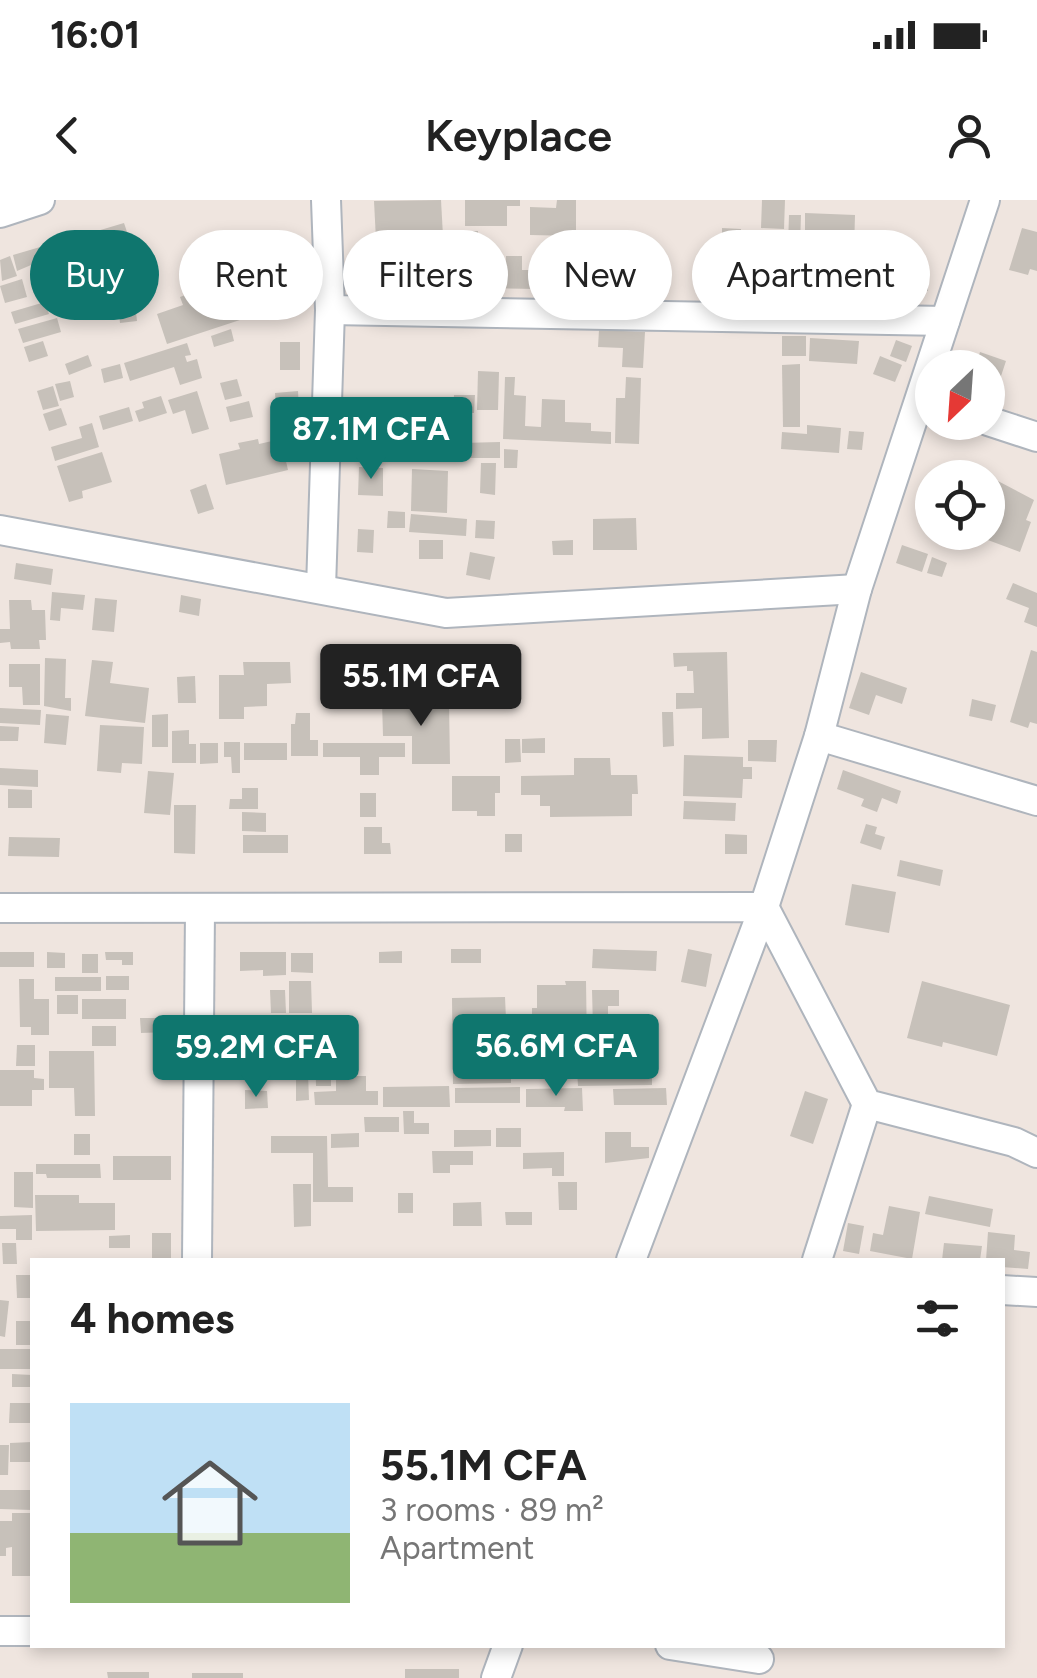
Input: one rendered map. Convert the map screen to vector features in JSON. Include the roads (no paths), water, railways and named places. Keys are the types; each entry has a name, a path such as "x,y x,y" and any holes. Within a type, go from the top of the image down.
{"street":[{"path":"0,213 40,200"},
{"path":"320,588 330,310 326,200"},
{"path":"939,350 985,200"},
{"path":"330,310 945,321"},
{"path":"1005,427 1037,437"},
{"path":"632,1258 764,908 818,736 857,589 915,434"},
{"path":"0,530 446,613 857,589"},
{"path":"818,736 1037,801"},
{"path":"0,908 764,908"},
{"path":"764,908 868,1104 818,1258"},
{"path":"197,1258 200,910"},
{"path":"868,1104 1014,1142 1037,1153"},
{"path":"1005,1290 1037,1292"},
{"path":"0,1632 30,1631"},
{"path":"496,1678 507,1648"},
{"path":"688,1648 761,1660"}]}
